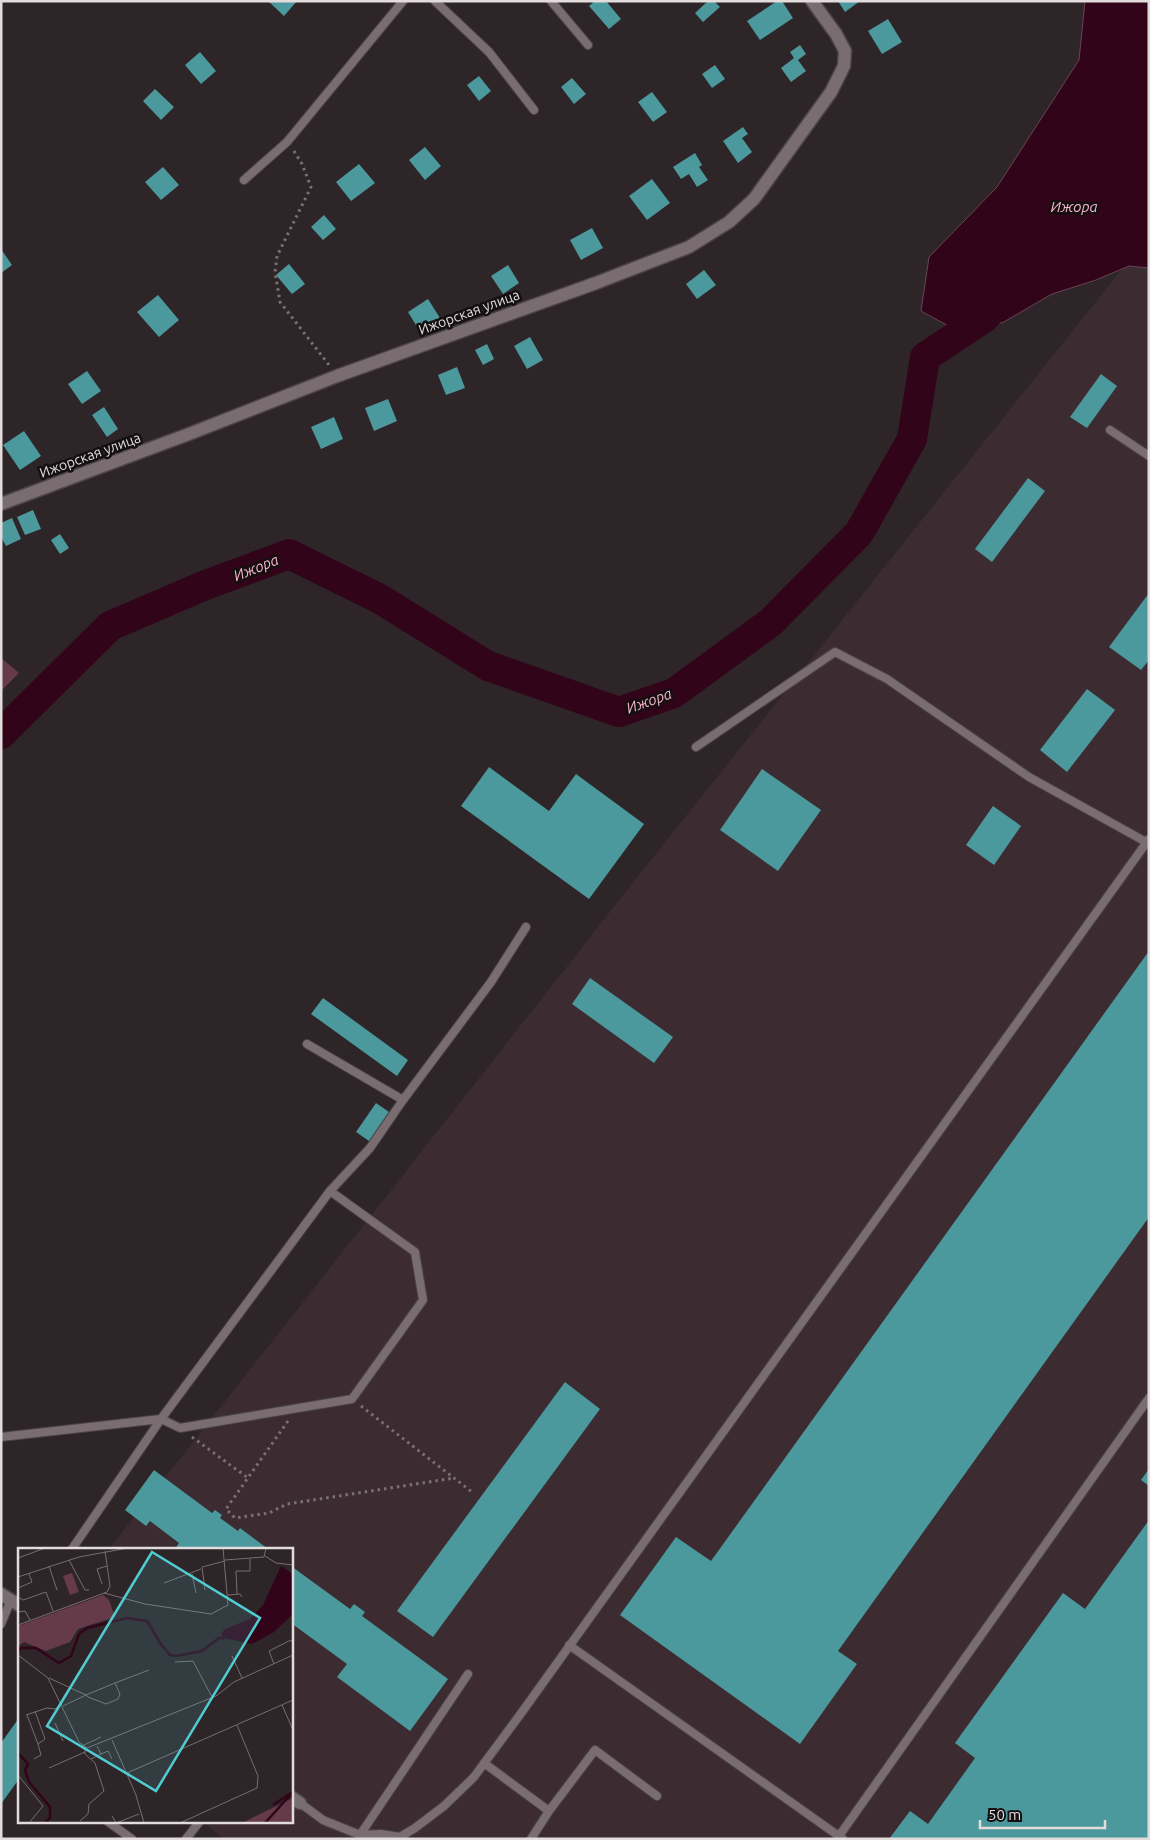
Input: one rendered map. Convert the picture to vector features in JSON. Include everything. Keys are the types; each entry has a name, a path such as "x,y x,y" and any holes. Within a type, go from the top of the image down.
{"street":[{"name":"Ижорская улица","path":"1,504 189,434 337,376 587,286 689,247 729,222 754,199 831,92 844,66 845,51 836,34 812,1"}],"lane":[{"path":"244,180 287,142 403,1"},
{"path":"435,1 489,52 534,110"},
{"path":"551,1 588,45"},
{"path":"1110,430 1149,456"},
{"path":"296,1800 323,1820 360,1835 381,1834 400,1838 444,1806 474,1777 1148,840 1029,777 887,679 835,652 696,747"},
{"path":"73,1548 161,1419 330,1191 370,1148 403,1100 491,982 526,928"},
{"path":"307,1044 403,1100"},
{"path":"1,1437 161,1419 180,1428 352,1399 423,1300 414,1252 330,1191"},
{"path":"569,1645 841,1837 1149,1398"},
{"path":"1,1624 10,1600"},
{"path":"360,1835 468,1674"},
{"path":"531,1839 549,1811 595,1750 657,1796"},
{"path":"484,1763 549,1811"},
{"path":"109,1822 132,1839"},
{"path":"186,1839 199,1822"}],"path":[{"path":"287,142 302,164 311,187 277,256 275,272 280,302 337,376"},
{"path":"352,1399 472,1492"},
{"path":"297,1408 226,1509 235,1518 269,1513 287,1504 454,1478"},
{"path":"180,1428 248,1478"}],"shaded area":[{"path":"1149,235 1149,1839 224,1839 203,1822 292,1822 292,1548 110,1548 635,880"},
{"path":"1,658 19,673 1,691"}],"water":[{"name":"Ижора","path":"1085,1 1149,1 1149,268 1129,266 1096,280 1052,294 1002,323 984,318 963,334 921,311 929,257 997,187 1079,60"}],"building":[{"path":"268,1 297,1 284,16"},
{"path":"595,1 606,1 621,19 609,29 589,6"},
{"path":"708,1 714,1 720,7 703,22 695,13"},
{"path":"777,1 782,1 793,18 760,40 747,21"},
{"path":"838,1 860,1 845,12"},
{"path":"888,19 902,42 882,54 868,31"},
{"path":"800,45 806,54 798,60 806,71 791,82 781,68 794,58 790,52"},
{"path":"200,52 216,71 201,84 185,65"},
{"path":"715,65 725,79 712,88 702,74"},
{"path":"479,76 491,91 479,101 467,85"},
{"path":"572,78 586,94 574,104 561,87"},
{"path":"155,89 174,107 161,120 143,101"},
{"path":"652,92 667,112 653,122 638,102"},
{"path":"743,127 748,134 742,138 752,152 738,163 723,141"},
{"path":"425,147 441,166 425,180 409,160"},
{"path":"695,153 702,165 699,167 708,180 697,187 689,174 681,179 673,167"},
{"path":"359,164 375,183 351,201 336,182"},
{"path":"163,167 179,185 161,200 145,182"},
{"path":"652,179 670,203 647,220 629,196"},
{"path":"324,215 336,229 323,240 311,227"},
{"path":"592,228 603,248 581,260 570,240"},
{"path":"1,249 12,265 1,273"},
{"path":"289,264 305,284 292,294 276,275"},
{"path":"508,265 519,283 503,294 491,276"},
{"path":"704,270 716,285 697,299 686,284"},
{"path":"158,295 179,320 159,337 137,312"},
{"path":"428,299 440,318 419,330 408,312"},
{"path":"530,337 543,360 527,369 514,346"},
{"path":"487,344 494,359 483,365 475,350"},
{"path":"457,367 465,388 446,395 438,375"},
{"path":"87,371 101,391 82,404 68,384"},
{"path":"1101,374 1117,386 1087,428 1070,417"},
{"path":"388,399 397,421 374,431 365,408"},
{"path":"104,407 118,429 107,437 92,415"},
{"path":"334,417 343,439 321,449 311,427"},
{"path":"24,431 41,456 20,470 3,445"},
{"path":"1028,478 1045,491 992,562 975,549"},
{"path":"33,510 41,529 25,535 17,517"},
{"path":"12,518 21,539 6,546 1,537 1,523"},
{"path":"60,534 69,548 60,554 51,540"},
{"path":"1149,593 1149,660 1141,670 1109,647"},
{"path":"1087,689 1115,710 1067,772 1040,750"},
{"path":"489,767 549,811 576,774 644,824 589,899 461,806"},
{"path":"762,769 821,810 778,871 720,830"},
{"path":"993,806 1021,826 994,865 966,845"},
{"path":"1149,951 1149,1217 838,1651 857,1664 800,1744 620,1615 676,1537 711,1561"},
{"path":"590,978 673,1037 654,1063 572,1004"},
{"path":"323,998 408,1060 397,1076 311,1014"},
{"path":"376,1103 389,1112 369,1141 356,1132"},
{"path":"565,1382 600,1409 433,1637 397,1611"},
{"path":"1149,1469 1149,1486 1141,1480"},
{"path":"154,1470 212,1513 215,1510 222,1515 220,1518 238,1531 240,1528 267,1548 176,1548 179,1543 150,1521 146,1526 125,1510"},
{"path":"1149,1520 1149,1839 889,1839 910,1811 928,1824 975,1758 955,1743 1063,1593 1085,1609"},
{"path":"292,1567 350,1609 354,1604 365,1612 362,1616 448,1679 410,1731 337,1677 347,1664 292,1624"},
{"path":"18,1719 18,1780 1,1804 1,1743"}],"waterway":[{"name":"Ижора","path":"1,734 110,626 203,586 289,554 380,599 488,666 619,712 674,693 771,622 859,533 912,439 925,357 984,318 993,308"}]}
